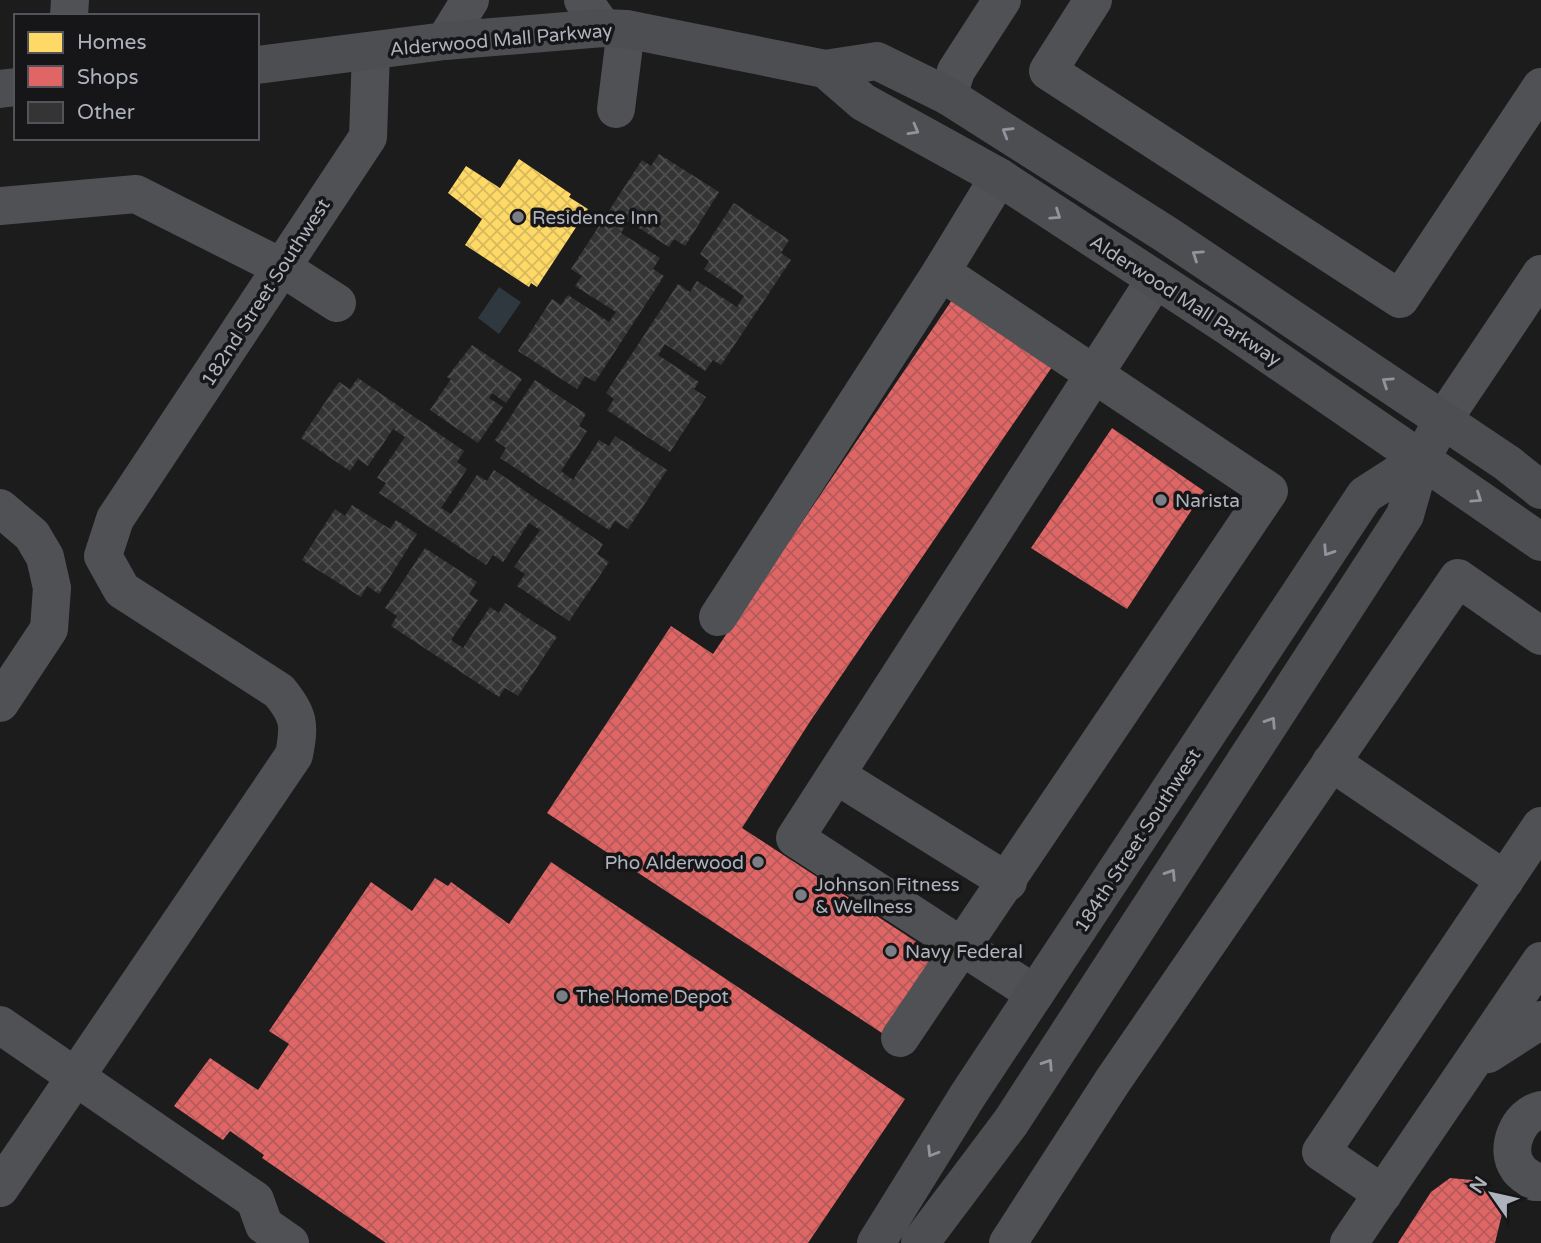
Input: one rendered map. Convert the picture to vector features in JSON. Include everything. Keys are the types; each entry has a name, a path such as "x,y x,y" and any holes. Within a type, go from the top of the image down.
{"main road":[{"name":"Alderwood Mall Parkway","path":"259,65 604,19 825,69 877,61 948,96 1046,156 1443,420 1541,490"},
{"name":"Alderwood Mall Parkway","path":"825,69 863,102 999,177 1229,327 1541,542"},
{"name":"184th Street Southwest","path":"920,1243 1011,1122 1405,515 1421,459 1443,420"},
{"name":"184th Street Southwest","path":"878,1240 1035,994 1365,495 1421,459"},
{"path":"1011,1122 1004,1088 1046,1020 1035,994 1068,988 1094,953 1134,930"}],"street":[{"path":"445,41 470,0"},
{"path":"948,96 956,71 1002,0"},
{"path":"1093,0 1048,71 1400,299 1541,86"},
{"path":"604,19 616,109"},
{"name":"182nd Street Southwest","path":"0,1188 294,755 299,729 294,709 279,691 121,590 103,556 116,519 368,137 371,51"},
{"path":"718,617 941,272 999,177"},
{"path":"0,206 135,194 281,267 337,303"},
{"path":"900,1038 963,949 1269,491 941,272"},
{"name":"184th Street Southwest","path":"1443,420 1541,274"},
{"path":"1035,994 795,838 1097,374 1154,280"},
{"path":"0,508 32,535 45,557 52,588 49,629 0,703"},
{"path":"1008,1243 1111,1082 1458,578 1541,636"},
{"path":"1331,762 1505,880"},
{"path":"835,775 1008,882"},
{"path":"1383,1194 1321,1152 1541,826"},
{"path":"1349,1243 1475,1063 1541,961"},
{"path":"1475,1063 1541,1020"},
{"path":"0,1025 255,1200 264,1225 290,1243"},
{"path":"1541,1110 1534,1112 1520,1125 1511,1148 1518,1168 1535,1182 1541,1182"}],"shaded area":[{"path":"499,287 521,302 499,334 478,318"}],"building: Homes":[{"path":"519,159 571,194 569,197 588,209 537,287 531,283 529,287 465,245 482,219 448,193 466,166 500,188"}],"building: Shops":[{"path":"952,300 1052,367 811,720 742,828 938,956 882,1033 547,813 671,626 713,654"},
{"path":"1112,428 1204,491 1127,609 1031,548"},
{"name":"The Home Depot","path":"551,862 905,1099 808,1243 386,1243 262,1158 264,1155 230,1131 223,1140 174,1106 210,1058 258,1090 289,1044 269,1031 371,882 412,911 435,878 448,886 451,882 509,924"},
{"path":"1450,1178 1472,1180 1489,1193 1502,1214 1495,1243 1398,1243 1431,1192"}],"building: Other":[{"path":"659,154 719,192 685,246 674,239 669,247 628,221 621,233 660,258 653,269 664,276 595,382 585,376 577,389 518,351 552,299 561,305 568,295 609,322 616,312 575,286 582,276 571,269 642,160 651,166"},
{"path":"734,203 789,240 781,253 791,260 721,365 713,360 705,371 665,344 658,355 699,382 694,389 706,397 670,452 607,410 614,399 606,393 678,284 690,292 697,281 737,307 744,296 704,269 709,261 700,254"},
{"path":"472,345 522,379 506,403 492,393 489,398 503,407 478,443 430,410 451,379 447,377"},
{"path":"358,378 464,451 457,462 467,469 441,508 451,514 477,475 487,481 494,470 603,544 597,554 609,562 569,621 517,586 525,574 514,567 540,530 529,523 503,562 493,555 486,565 379,493 386,483 377,478 405,437 393,429 368,466 358,459 350,471 301,438 339,382 350,389"},
{"path":"535,380 586,414 579,426 587,431 561,471 573,480 599,440 609,446 615,436 667,470 628,529 615,521 609,530 500,458 506,448 495,440"},
{"path":"352,505 390,529 396,520 417,534 379,594 367,586 361,597 302,560 335,509 345,516"},
{"path":"425,548 477,582 469,594 478,600 451,640 463,648 490,607 499,613 505,603 557,637 518,696 505,688 499,697 391,626 397,616 385,608"}],"place":[{"name":"Residence Inn","path":"518,217"},
{"name":"Narista","path":"1161,500"},
{"name":"Pho Alderwood","path":"758,862"},
{"name":"Johnson Fitness & Wellness","path":"801,895"},
{"name":"Navy Federal","path":"891,951"},
{"name":"The Home Depot","path":"562,996"}]}
